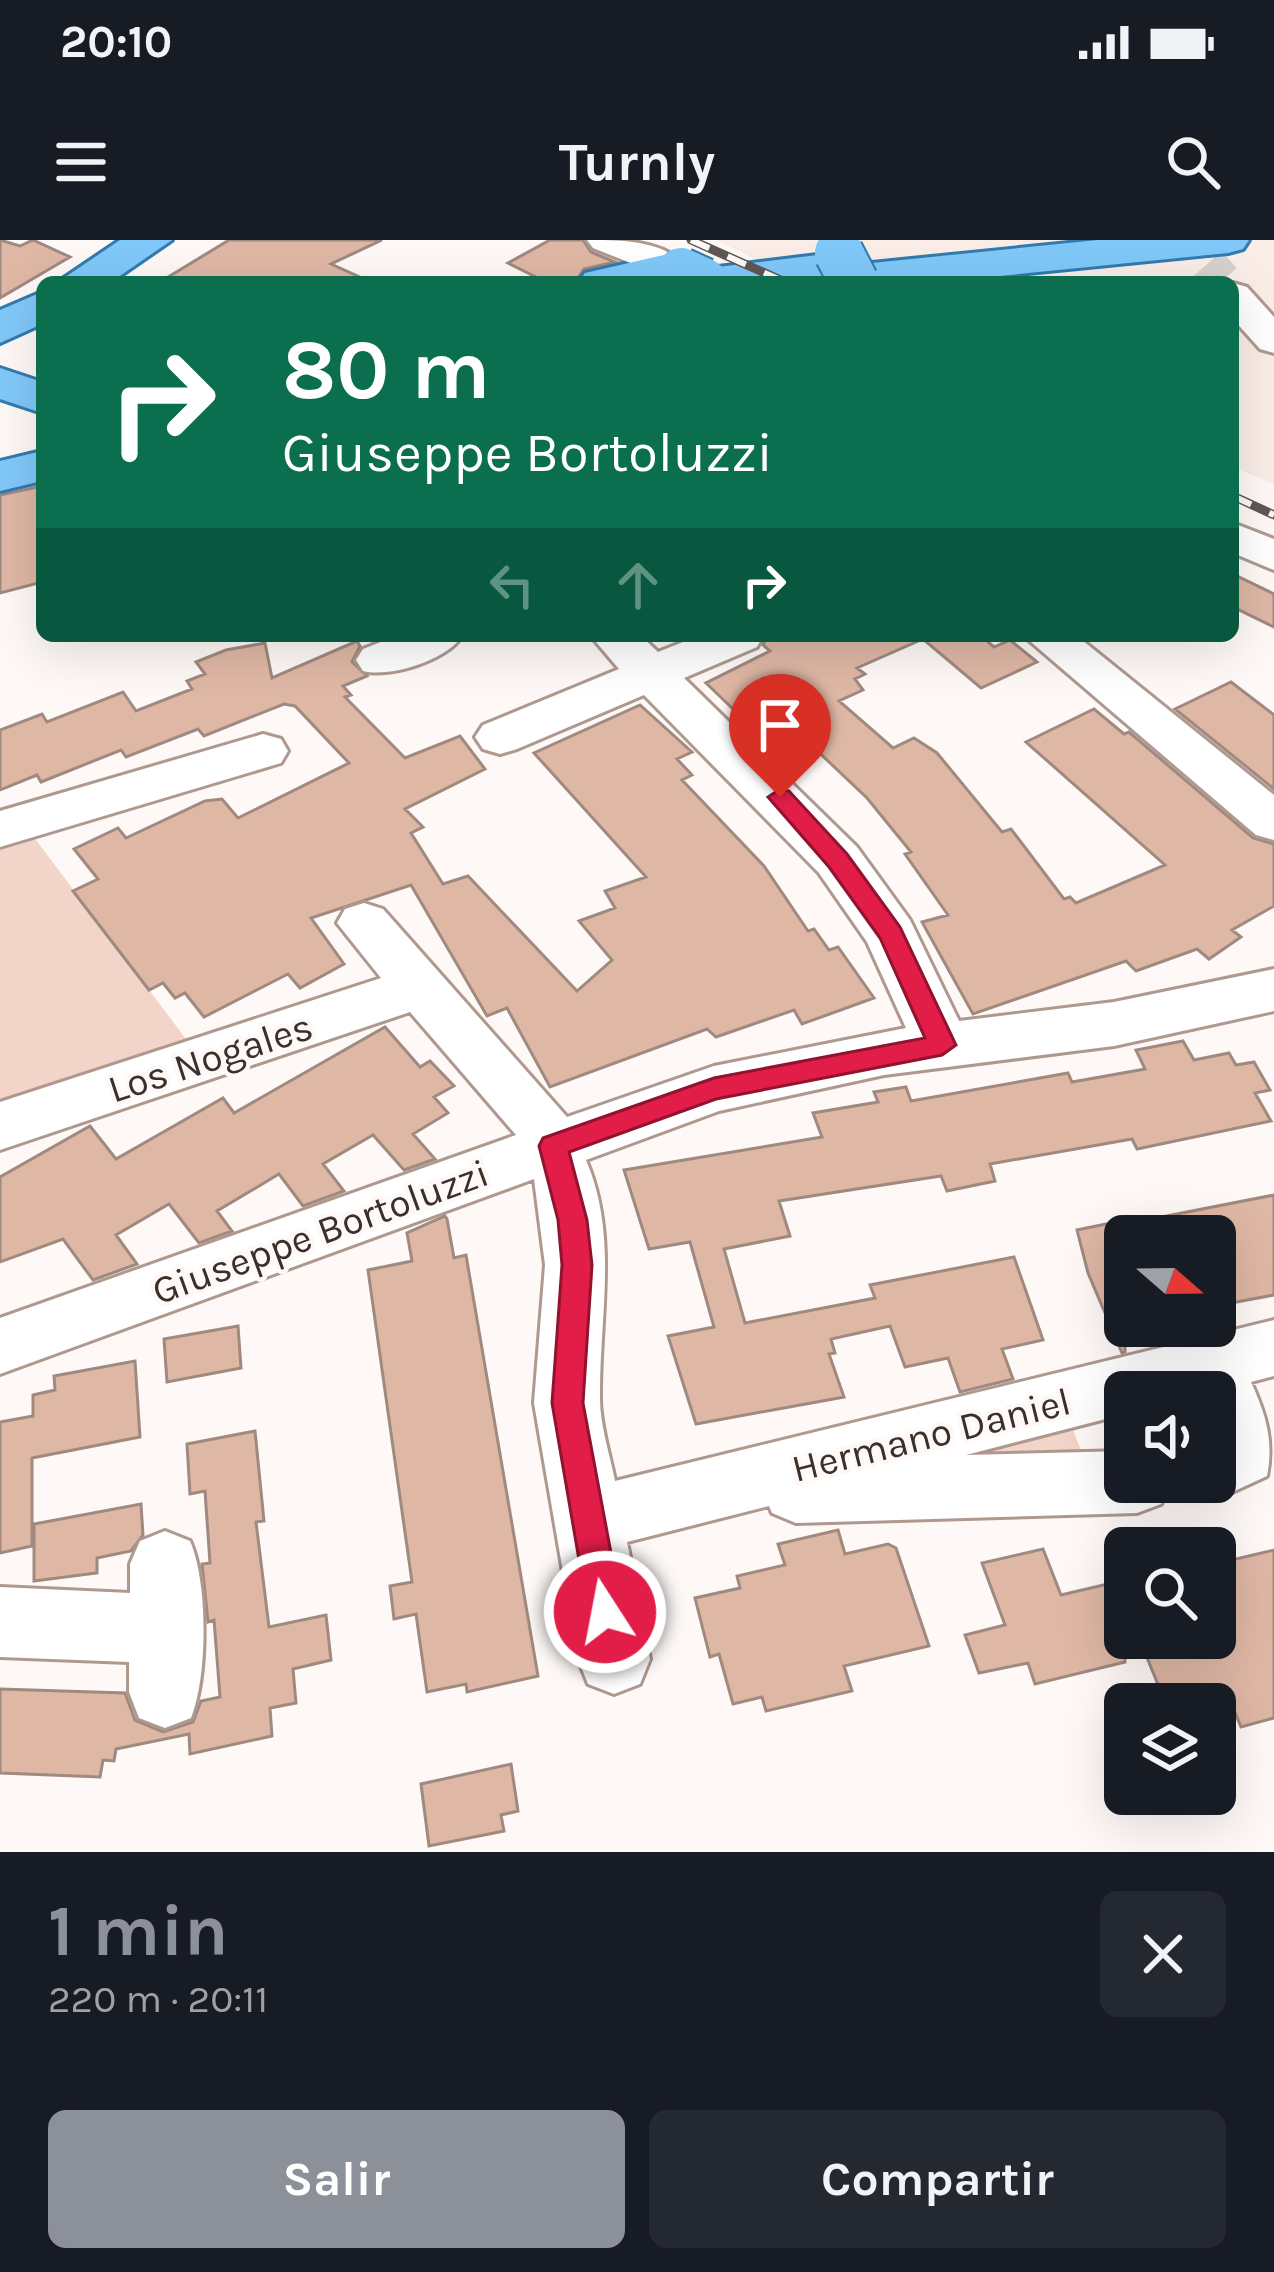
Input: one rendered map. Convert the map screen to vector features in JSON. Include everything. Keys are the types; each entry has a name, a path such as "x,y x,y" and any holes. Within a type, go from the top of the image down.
{"main road":[{"path":"90,276 151,240"},
{"path":"129,276 189,240"},
{"path":"834,272 921,240"},
{"path":"834,272 1090,247"},
{"path":"999,276 1055,269 1090,247"},
{"path":"688,276 1090,247 1207,250"},
{"path":"0,329 36,308"},
{"path":"0,351 36,330"},
{"path":"0,382 36,397"},
{"path":"0,411 36,408"},
{"path":"0,452 36,444"},
{"path":"0,476 36,467"}],"street":[{"path":"606,240 688,276"},
{"path":"1239,302 1274,340"},
{"path":"1239,539 1274,556"},
{"path":"380,660 424,642"},
{"path":"620,642 811,829 862,892 912,974 942,1045"},
{"path":"500,737 726,642"},
{"path":"1054,642 1274,822"},
{"path":"0,829 262,751"},
{"path":"364,923 541,1123 553,1146 573,1220 577,1265 567,1403 614,1659"},
{"name":"Los Nogales","path":"0,1126 420,987"},
{"name":"Giuseppe Bortoluzzi","path":"0,1346 714,1089 942,1045 1114,1024 1273,992"},
{"name":"Hermano Daniel","path":"587,1520 1274,1348"},
{"path":"1210,1364 1213,1371"},
{"path":"1072,1398 1104,1454"},
{"path":"1236,1422 1243,1454 1236,1458"},
{"path":"720,1487 796,1491 1104,1483"},
{"path":"0,1622 165,1629"}],"shaded area":[{"path":"716,240 1274,240 1274,484 1239,469 1239,276 789,276"},
{"path":"33,836 189,1043 0,1104 0,846"},
{"path":"1070,1422 1087,1466 903,1464"}],"building":[{"path":"0,240 20,246 33,240 70,257 36,276 0,298"},
{"path":"229,240 382,240 331,264 358,276 170,276"},
{"path":"550,240 583,240 591,252 615,262 584,269 579,276 534,276 508,263"},
{"path":"36,487 36,584 0,593 0,495"},
{"path":"1239,577 1274,594 1274,627 1239,610"},
{"path":"358,642 352,662 367,676 343,686 351,695 345,697 405,758 460,736 485,769 405,809 423,827 411,833 443,884 468,876 577,991 612,960 579,921 615,908 605,891 646,877 534,753 640,705 692,752 677,759 692,775 682,780 764,866 808,931 814,929 829,950 838,947 874,998 802,1024 794,1010 716,1037 707,1029 550,1087 507,1008 487,1016 411,885 311,918 344,964 300,988 288,974 204,1017 185,993 175,998 163,983 149,990 73,891 98,879 74,849 118,828 126,838 205,801 222,799 238,818 349,763 295,706 284,704 204,736 198,729 126,757 121,750 41,782 37,775 0,790 0,730 42,714 47,722 123,692 136,711 192,689 187,681 205,674 196,662 226,650 265,643 272,678"},
{"path":"916,642 857,668 865,674 855,679 863,690 839,701 893,748 914,738 937,753 1002,832 1011,829 1064,899 1070,897 1076,903 1165,865 1026,742 1094,709 1124,734 1129,732 1253,838 1274,844 1274,906 1232,930 1241,937 1209,959 1197,949 1136,971 1126,961 973,1014 922,922 948,915 905,854 911,852 867,798 790,725 761,736 706,683 770,651 763,645"},
{"path":"927,642 988,642 994,647 1012,642 1037,662 981,688"},
{"path":"1231,682 1274,715 1274,789 1175,709"},
{"path":"385,1027 420,1067 430,1061 454,1086 434,1097 448,1113 413,1134 435,1159 404,1170 373,1135 323,1164 344,1191 303,1206 279,1174 217,1211 232,1231 199,1243 169,1204 116,1235 137,1264 93,1280 63,1239 0,1262 0,1177 90,1126 116,1159 223,1098 234,1113"},
{"path":"1183,1041 1194,1060 1229,1053 1236,1065 1254,1062 1270,1090 1255,1093 1271,1121 1137,1149 1132,1139 990,1164 995,1181 947,1191 941,1176 779,1201 790,1236 724,1249 745,1323 875,1298 870,1285 1014,1257 1043,1340 1002,1349 1013,1379 960,1392 948,1358 905,1367 890,1326 831,1339 835,1353 829,1354 844,1397 696,1424 668,1336 714,1327 690,1242 649,1249 624,1170 822,1137 813,1113 878,1102 874,1092 906,1087 911,1101 1068,1073 1072,1082 1145,1069 1136,1050"},
{"path":"1274,1195 1274,1295 1236,1302 1236,1215 1172,1215"},
{"path":"445,1216 454,1258 466,1255 538,1676 467,1692 466,1684 427,1692 416,1614 394,1619 390,1586 412,1582 368,1270 412,1261 407,1233"},
{"path":"1104,1224 1104,1311 1088,1273 1077,1230"},
{"path":"238,1326 241,1368 167,1382 164,1339"},
{"path":"135,1361 140,1437 32,1458 32,1546 0,1553 0,1422 33,1416 33,1395 55,1390 54,1376"},
{"path":"255,1431 264,1521 256,1522 269,1627 326,1615 331,1660 293,1669 296,1703 270,1708 272,1736 190,1754 189,1734 116,1749 114,1761 103,1760 100,1777 0,1773 0,1689 125,1693 135,1720 163,1732 193,1722 201,1701 220,1697 214,1620 208,1622 202,1564 210,1563 205,1491 190,1494 187,1444"},
{"path":"141,1504 143,1535 131,1551 97,1558 97,1573 34,1581 34,1524"},
{"path":"838,1530 845,1554 888,1544 896,1548 929,1646 844,1666 852,1691 766,1711 762,1697 733,1704 719,1654 710,1657 695,1598 740,1588 737,1576 785,1565 778,1544"},
{"path":"1043,1549 1061,1595 1104,1585 1104,1659 1125,1662 1035,1684 1028,1663 979,1673 965,1635 1005,1625 982,1563"},
{"path":"1274,1550 1274,1718 1241,1727 1236,1683 1157,1683 1148,1659 1236,1659 1236,1559"},
{"path":"511,1764 518,1811 501,1815 504,1831 429,1846 421,1784"}],"tunnel":[{"path":"1206,265 1216,276"}],"railway":[{"path":"691,240 772,276"},
{"path":"1239,499 1274,515"}],"route":[{"path":"605,1612 567,1403 577,1265 573,1220 553,1146 714,1089 810,1066 942,1045 891,934 838,860 780,797"}]}
